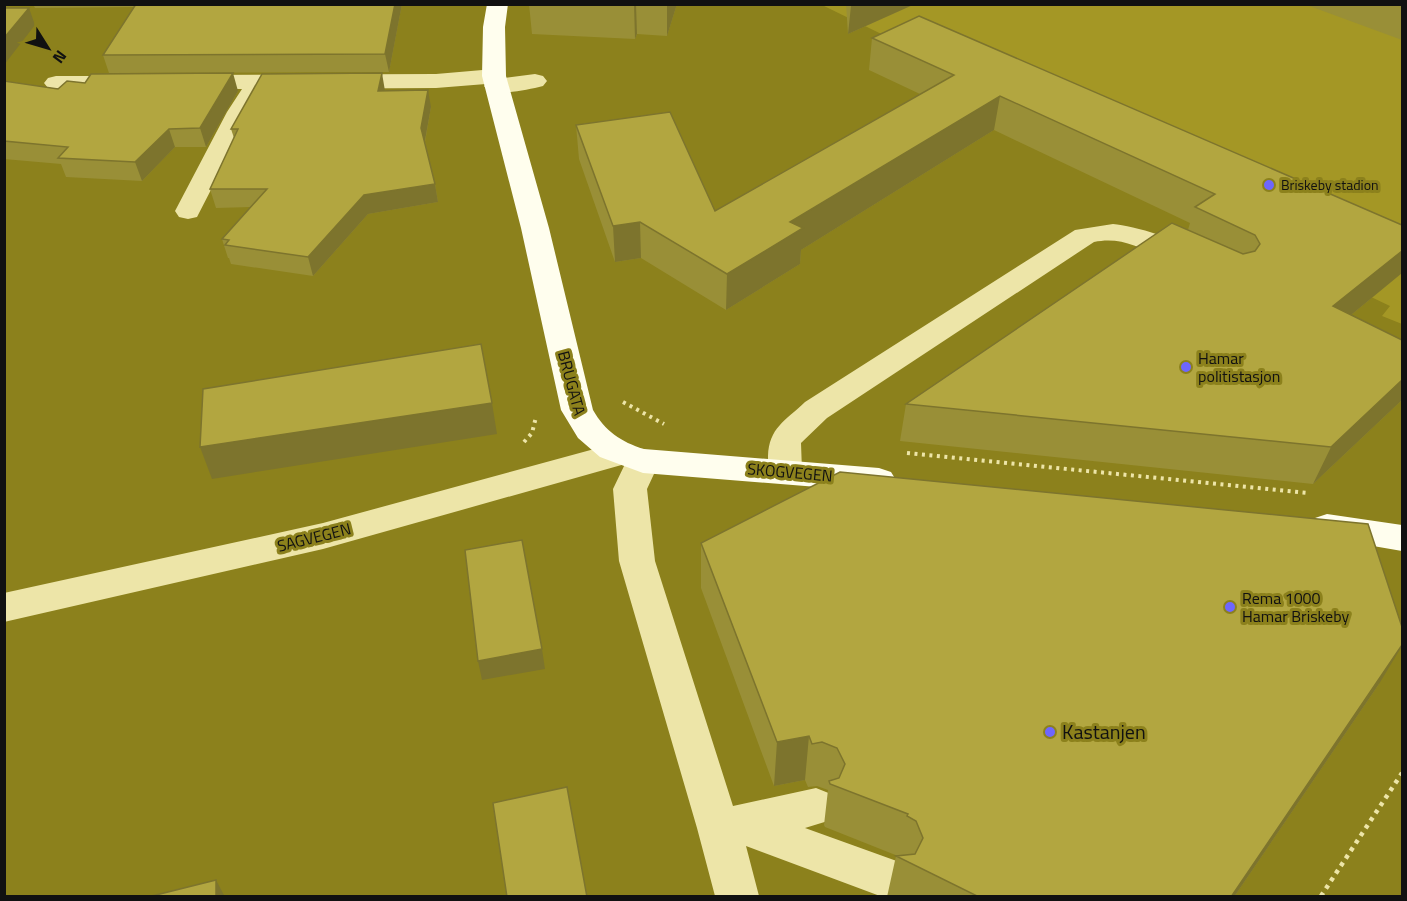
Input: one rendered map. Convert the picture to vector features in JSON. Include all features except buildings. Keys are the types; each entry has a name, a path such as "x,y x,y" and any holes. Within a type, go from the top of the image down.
{"main road":[{"name":"BRUGATA","path":"498,4 494,27 495,81 535,228 577,410 586,429 597,442 632,458"},
{"name":"SKOGVEGEN","path":"632,458 784,471 907,468"},
{"path":"1292,523 1402,538"}],"street":[{"path":"163,82 535,81"},
{"path":"56,83 127,82"},
{"path":"188,211 239,112 258,82"},
{"path":"784,471 785,440 816,410 1085,236 1113,230 1141,236 1211,270"},
{"path":"632,458 630,489 637,561 728,826 737,897"},
{"name":"SAGVEGEN","path":"4,609 323,536 632,458"},
{"path":"728,826 816,807"},
{"path":"728,826 889,879"}],"path":[{"path":"623,402 665,424"},
{"path":"907,468 1316,494"},
{"path":"1321,897 1402,773"}],"shaded area":[{"name":"Briskeby stadion","path":"822,5 1402,5 1402,324 1382,316 1390,306 879,63 910,48"}],"place":[{"name":"Briskeby stadion","path":"1269,185"},
{"name":"Hamar politistasjon","path":"1186,367"},
{"name":"Rema 1000 Hamar Briskeby","path":"1230,607"},
{"name":"Kastanjen","path":"1050,732"}]}
